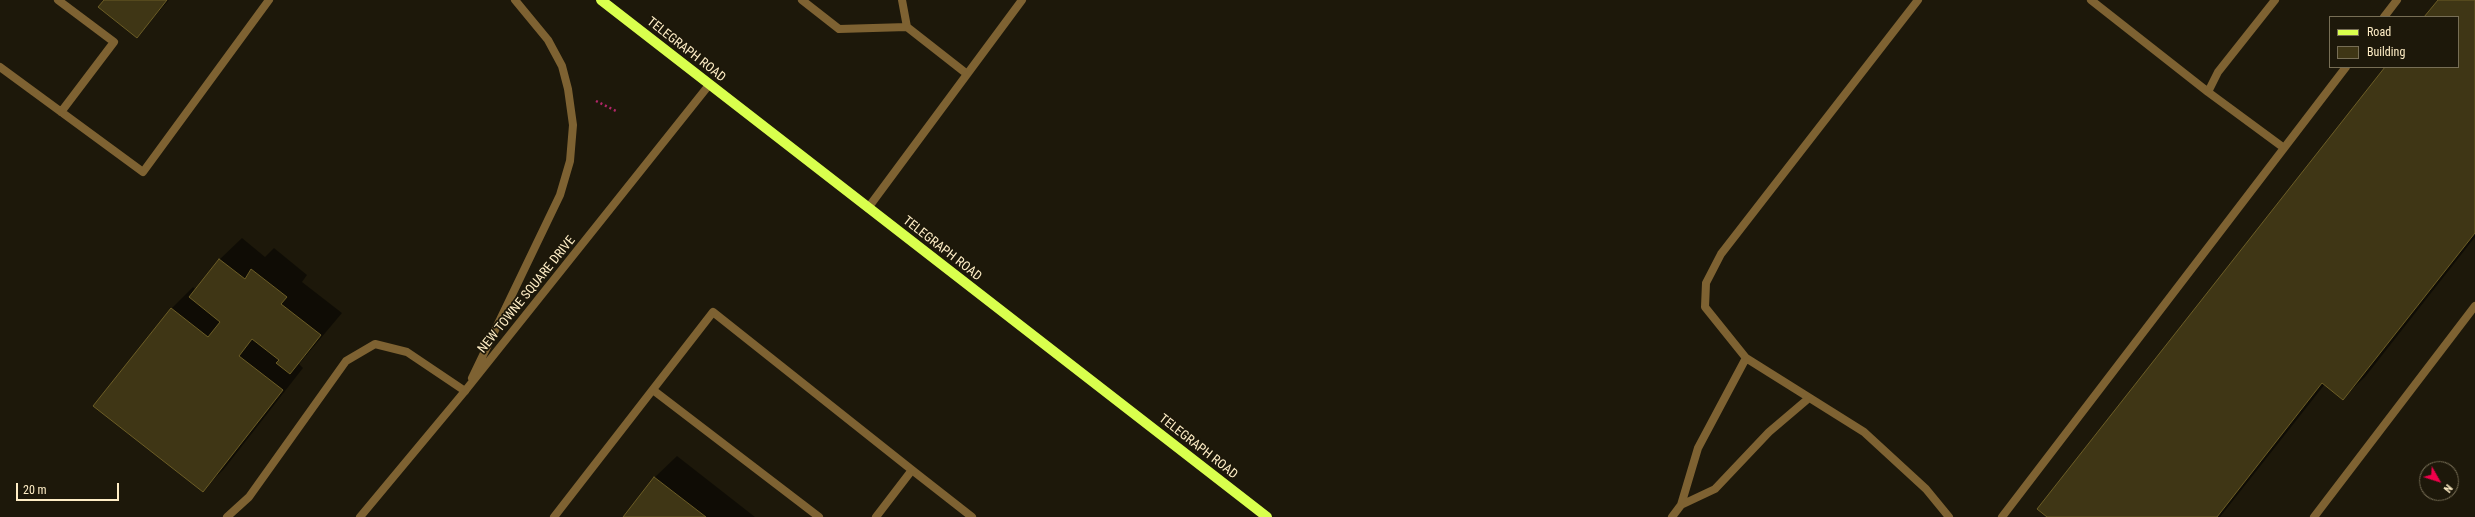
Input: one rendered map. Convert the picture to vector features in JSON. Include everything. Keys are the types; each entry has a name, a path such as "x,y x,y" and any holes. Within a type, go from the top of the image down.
{"main road":[{"name":"TELEGRAPH ROAD","path":"601,0 1267,517"}],"street":[{"path":"58,0 114,42 61,112"},
{"path":"0,66 142,172 269,0"},
{"path":"227,517 249,497 346,361 375,344 407,352 465,391 560,195 570,161 573,125 568,89 562,66 548,40 516,0"},
{"path":"802,0 839,29 906,27 967,74"},
{"path":"902,0 906,27"},
{"path":"868,208 1022,0"},
{"path":"1918,0 1721,254 1706,283 1705,307 1746,358 1864,432 1926,489 1949,517"},
{"path":"2090,0 2208,92 2284,148"},
{"path":"2208,92 2218,72 2275,0"},
{"path":"2385,16 2397,0"},
{"path":"2002,517 2345,68"},
{"name":"NEW TOWNE SQUARE DRIVE","path":"360,517 465,391 709,85"},
{"path":"2314,517 2475,306"},
{"path":"554,517 713,312 972,517"},
{"path":"1672,517 1681,505 1698,448 1746,358"},
{"path":"653,390 819,517"},
{"path":"1681,505 1714,489 1769,432 1809,398"},
{"path":"876,517 912,470"}],"path":[{"path":"596,101 618,112"}],"building":[{"path":"104,0 167,0 137,38 98,7"},
{"path":"2438,0 2475,0 2475,233 2343,400 2322,383 2217,517 2047,517 2037,509 2384,68 2459,68 2459,16 2425,16"},
{"path":"219,259 245,279 251,269 287,297 281,304 321,335 290,374 276,363 279,360 252,339 239,356 283,390 203,492 93,406 171,308 208,337 220,322 189,297"},
{"path":"654,477 706,517 623,517"}]}
